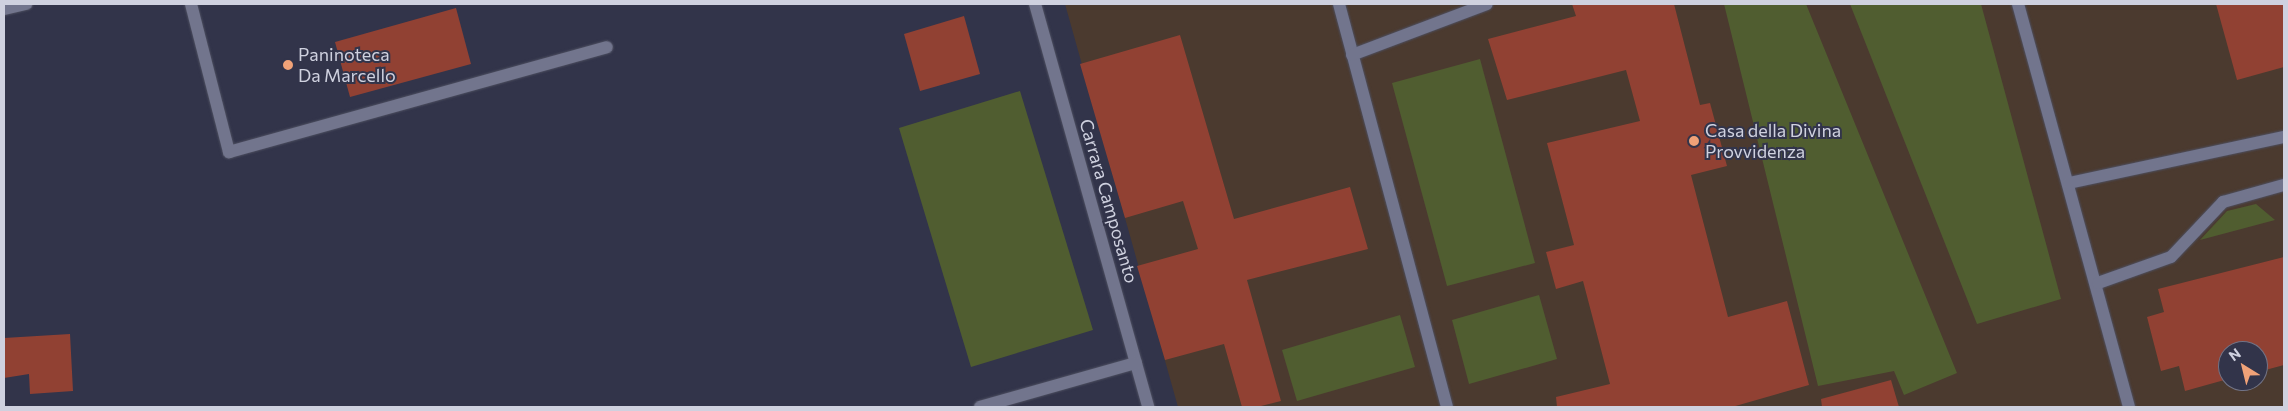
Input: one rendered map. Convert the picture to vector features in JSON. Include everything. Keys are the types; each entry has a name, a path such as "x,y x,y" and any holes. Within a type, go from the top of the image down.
{"street":[{"path":"4,9 26,4"},
{"path":"191,4 229,152 607,47"},
{"name":"Carrara Camposanto","path":"1035,4 1148,407"},
{"path":"1339,4 1447,407"},
{"path":"1352,55 1487,4"},
{"path":"2018,4 2098,283 2129,407"},
{"path":"2070,183 2284,137"},
{"path":"2098,283 2171,257 2223,202 2284,185"},
{"path":"980,407 1136,363"}],"shaded area":[{"name":"Casa della Divina Provvidenza","path":"1065,4 2284,4 2284,407 1178,407"}],"green space":[{"path":"1724,4 1806,4 1957,373 1904,395 1894,371 1818,386"},
{"path":"1850,4 1981,4 2061,299 1977,324"},
{"path":"1480,59 1535,263 1447,286 1392,83"},
{"path":"1020,91 1093,330 971,367 899,128"},
{"path":"2256,204 2275,220 2200,240 2227,211"},
{"path":"1539,295 1557,359 1469,384 1452,320"},
{"path":"1400,315 1415,367 1297,401 1282,350"}],"building":[{"path":"1572,4 1674,4 1700,105 1710,103 1727,166 1691,175 1728,317 1787,301 1809,385 1732,407 1557,407 1556,397 1610,384 1583,281 1556,289 1546,252 1574,245 1547,143 1640,121 1626,70 1507,100 1488,39 1576,16"},
{"path":"2216,4 2284,4 2284,67 2237,80"},
{"path":"456,8 471,64 350,97 335,42"},
{"path":"964,16 980,74 920,91 904,34"},
{"path":"1180,35 1234,219 1350,187 1368,249 1247,280 1281,401 1257,407 1242,407 1224,344 1165,360 1137,266 1198,249 1183,201 1125,218 1080,64"},
{"path":"2284,257 2284,365 2268,369 2268,341 2218,341 2218,382 2185,391 2179,366 2161,371 2147,317 2164,312 2158,289"},
{"path":"70,334 73,391 30,394 29,374 4,378 4,338"},
{"path":"1891,380 1899,407 1822,407 1821,399"}],"place":[{"name":"Paninoteca Da Marcello","path":"288,65"},
{"name":"Casa della Divina Provvidenza","path":"1694,141"}]}
